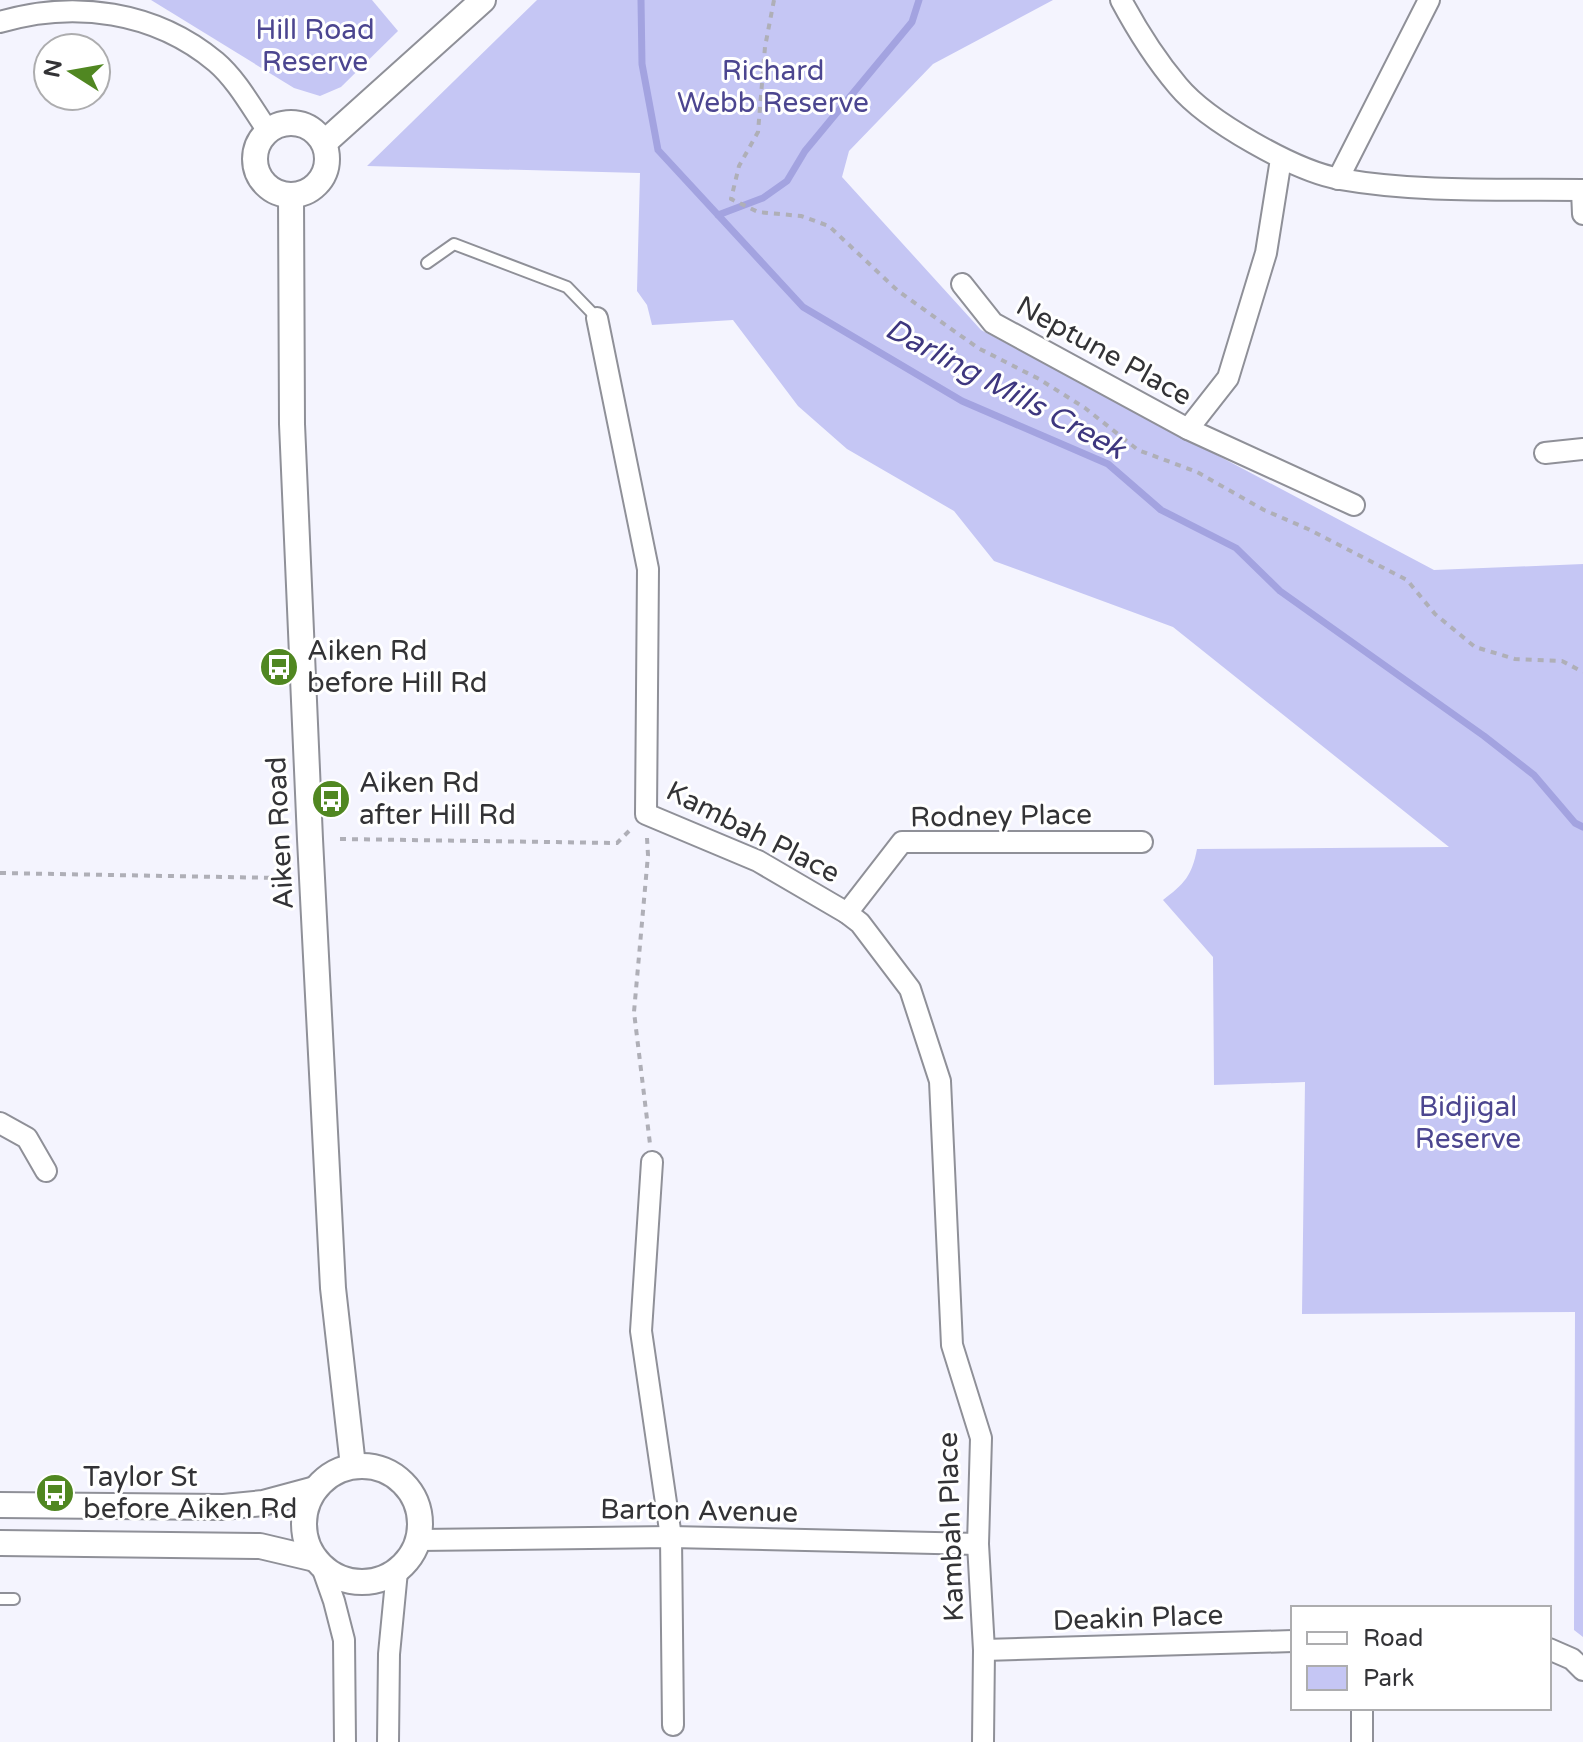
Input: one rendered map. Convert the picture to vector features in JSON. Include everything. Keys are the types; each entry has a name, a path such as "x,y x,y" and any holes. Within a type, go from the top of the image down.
{"street":[{"path":"324,143 483,0"},
{"path":"1121,0 1134,25 1180,88 1229,128 1281,159 1338,179 1427,188 1582,190 1583,214"},
{"path":"1338,179 1429,0"},
{"path":"0,22 59,9 90,10 150,23 217,63 268,131"},
{"path":"295,123 307,126 324,143 326,170 320,181 307,192 291,196 270,189 261,180 256,168 259,143 268,131 279,125 295,123"},
{"name":"Neptune Place","path":"1188,429 1228,378 1266,253 1281,159"},
{"name":"Aiken Road","path":"291,196 292,424 309,823 333,1288 353,1466"},
{"name":"Neptune Place","path":"962,284 993,323 1188,429 1354,505"},
{"name":"Kambah Place","path":"597,318 648,569 646,814 758,861 860,923 910,989 940,1081 952,1345 981,1438 978,1544 984,1650 983,1742"},
{"path":"1545,453 1583,449"},
{"name":"Rodney Place","path":"847,913 902,842 1142,842"},
{"path":"0,1123 27,1138 46,1171"},
{"path":"652,1162 641,1331 671,1537 673,1725"},
{"path":"0,1543 260,1546 318,1563 339,1578 358,1583 378,1580 397,1571 410,1558 418,1540 421,1520 416,1501 406,1485 391,1472 373,1466 338,1470 315,1489 306,1506 303,1524 306,1543 318,1563 334,1601 344,1640 345,1742"},
{"path":"0,1505 224,1507 263,1503 315,1489"},
{"name":"Barton Avenue","path":"418,1540 671,1537 978,1544"},
{"path":"388,1742 389,1654 397,1571"},
{"name":"Deakin Place","path":"984,1650 1291,1641"},
{"path":"1551,1650 1572,1659 1583,1670"},
{"path":"1362,1710 1362,1742"}],"lane":[{"path":"427,263 454,244 567,287 597,318"},
{"path":"0,1599 14,1599"}],"path":[{"path":"340,839 617,843 646,814"},
{"path":"646,814 648,855 634,1012 652,1162"},
{"path":"0,873 281,878"}],"green space":[{"name":"Hill Road Reserve","path":"151,0 372,0 398,31 341,87 320,96 294,88"},
{"path":"537,0 1053,0 933,64 849,151 842,177 981,330 1434,570 1583,564 1583,1637 1574,1630 1575,1312 1302,1314 1305,1082 1214,1085 1213,957 1163,900 1186,879 1197,849 1449,847 1173,627 994,561 954,511 847,449 798,406 733,320 652,325 647,305 637,291 640,173 367,166"}],"waterway":[{"name":"Darling Mills Creek","path":"641,0 642,64 658,150 803,307 962,401 1108,464 1161,510 1236,548 1280,591 1534,775 1575,823 1583,827"},
{"path":"718,215 763,198 787,181 805,151 912,22 919,0"}],"place":[{"name":"Aiken Rd before Hill Rd","path":"279,667"},
{"name":"Aiken Rd after Hill Rd","path":"331,799"},
{"name":"Taylor St before Aiken Rd","path":"55,1493"}],"park label":[{"name":"Richard Webb Reserve","path":"773,87"},
{"name":"Bidjigal Reserve","path":"1468,1123"}]}
